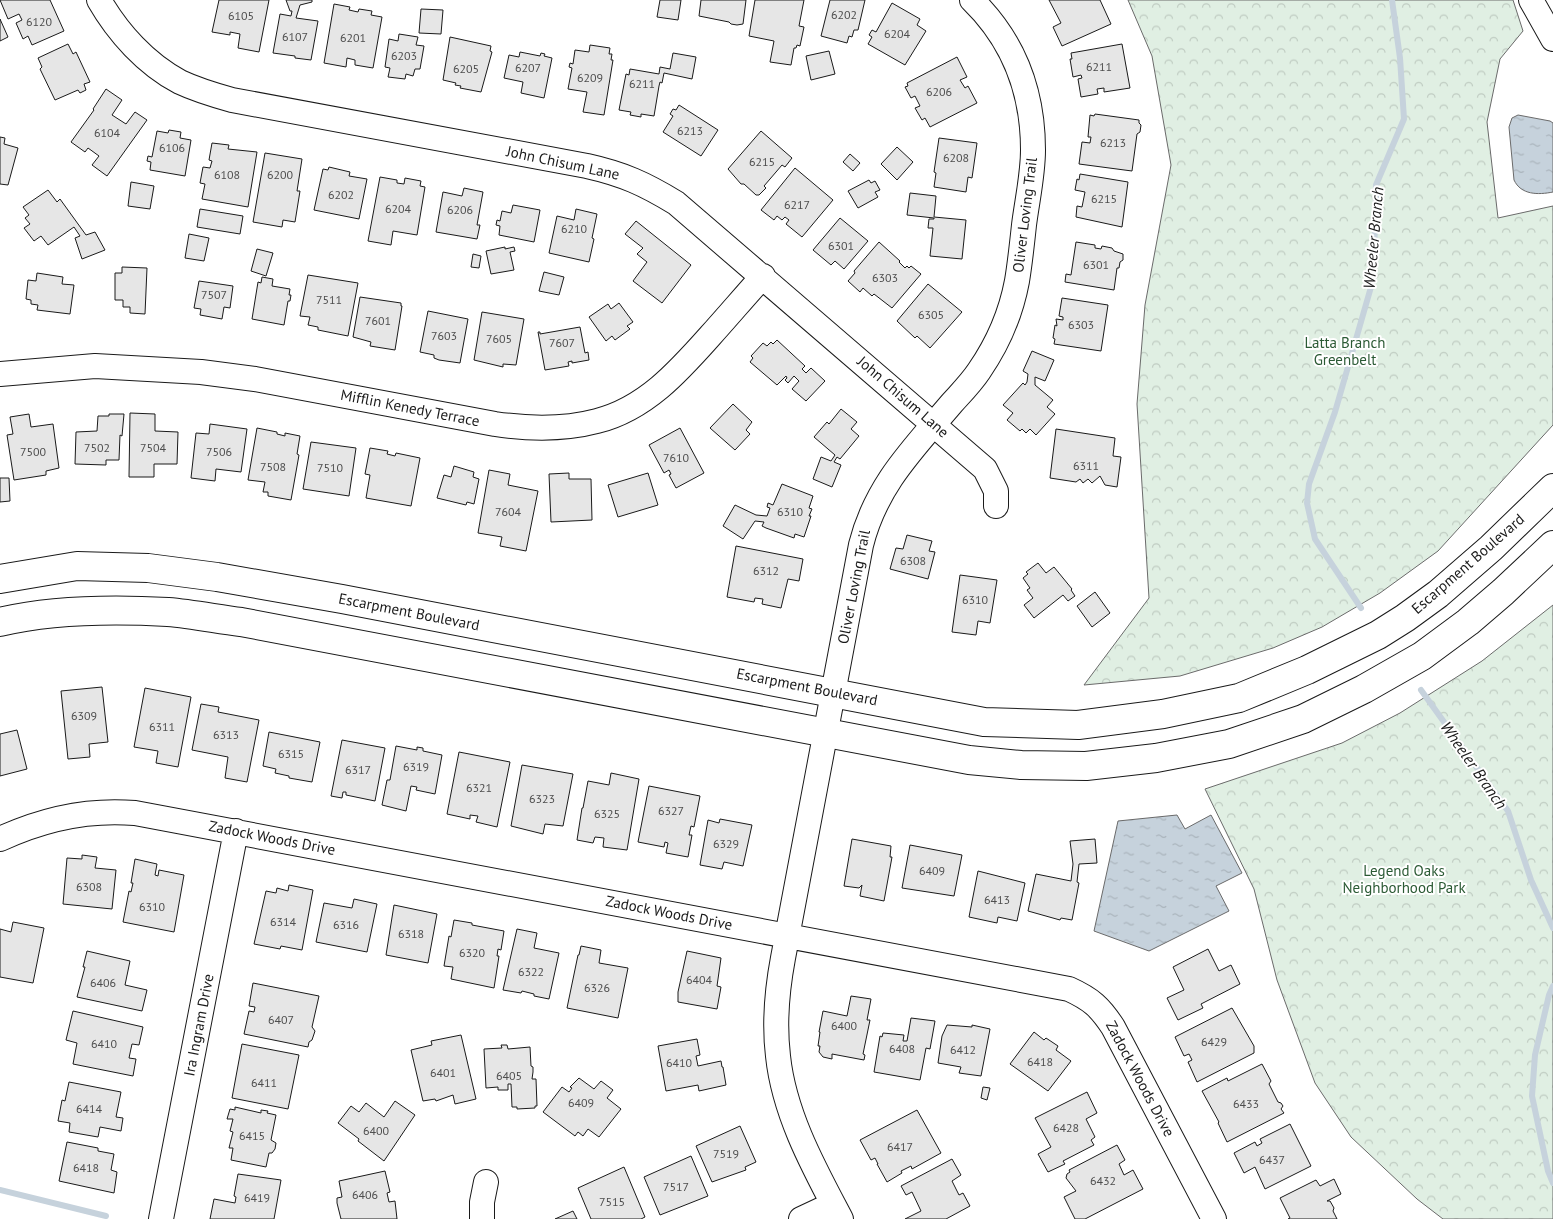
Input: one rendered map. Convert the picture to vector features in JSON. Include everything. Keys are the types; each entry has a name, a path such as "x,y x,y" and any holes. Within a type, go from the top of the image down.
{"main road":[{"name":"Escarpment Boulevard","path":"0,579 77,566 148,568 217,577 342,599 984,722 1078,725 1163,714 1239,698 1307,670 1378,635 1438,594 1491,548 1553,488"},
{"path":"0,622 21,617 89,610 169,612 241,622 969,760 1021,765 1095,765 1156,758 1229,744 1303,719 1364,690 1422,656 1468,622 1553,545"},
{"path":"335,640 342,599"}],"street":[{"name":"John Chisum Lane","path":"99,0 108,16 122,34 155,65 181,82 202,91 232,100 614,172 636,180 676,203 985,469 996,491 996,506"},
{"name":"Oliver Loving Trail","path":"837,1212 802,1140 789,1108 778,1057 776,1002 825,733 866,524 898,467 978,373 992,351 1002,328 1017,282 1033,152 1032,123 1016,59 991,21 972,0"},
{"path":"1531,0 1553,38"},
{"name":"Mifflin Kenedy Terrace","path":"0,374 95,366 201,372 256,379 495,424 526,428 567,427 597,421 618,414 661,388 678,372 763,276"},
{"name":"Zadock Woods Drive","path":"0,839 34,825 88,812 114,811 145,814 1069,989 1091,1000 1105,1015 1120,1039 1214,1219"},
{"name":"Ira Ingram Drive","path":"161,1219 236,832"},
{"path":"482,1219 482,1202 486,1182"},
{"path":"801,1219 837,1212"}],"green space":[{"name":"Latta Branch Greenbelt","path":"1128,0 1513,0 1523,31 1500,59 1487,122 1498,218 1553,206 1553,425 1438,551 1380,593 1322,627 1273,648 1180,676 1084,685 1149,598 1137,404 1145,305 1171,165 1152,56"},
{"name":"Legend Oaks Neighborhood Park","path":"1553,605 1553,1219 1443,1219 1417,1199 1351,1137 1315,1083 1277,980 1254,889 1205,789 1342,743 1400,713 1482,661"}],"water":[{"path":"1518,115 1553,123 1553,192 1542,194 1530,193 1521,189 1514,180 1509,127 1512,118"},
{"path":"1177,815 1185,829 1211,815 1242,873 1216,886 1229,911 1149,951 1094,931 1118,821"}],"building":[{"path":"0,0 50,0 64,31 32,45 28,36 23,39 16,23 22,20 19,14 8,19"},
{"path":"219,0 269,0 259,52 238,48 240,34 230,32 230,35 212,32"},
{"path":"286,0 312,0 312,2 300,5 296,18 318,21 311,60 273,53 280,14 291,16 292,11 290,11"},
{"path":"660,0 681,0 678,20 657,17"},
{"path":"701,0 746,0 743,24 731,24 699,16"},
{"path":"755,0 804,0 799,26 804,27 800,46 797,45 794,48 791,65 770,62 774,41 749,36"},
{"path":"830,0 865,0 858,30 854,30 852,37 849,36 847,43 821,36"},
{"path":"1049,0 1100,0 1111,24 1062,46 1053,27 1061,23"},
{"path":"892,3 920,19 917,25 926,31 905,65 868,44 872,37 869,35 872,30 876,32"},
{"path":"334,4 350,7 349,10 358,12 359,9 372,11 371,15 382,17 373,68 355,65 355,60 347,58 346,67 324,63"},
{"path":"421,9 443,10 441,34 419,33"},
{"path":"0,19 8,37 0,41"},
{"path":"399,34 418,37 416,45 424,46 420,69 415,69 413,76 406,74 405,79 388,77 390,68 385,67 389,39 398,41"},
{"path":"450,37 491,46 490,51 492,52 481,92 460,88 461,86 455,85 456,83 443,80"},
{"path":"68,44 73,54 76,52 90,82 84,84 86,90 80,93 78,90 55,100 40,69 42,67 38,58"},
{"path":"1122,44 1130,88 1104,92 1104,88 1097,89 1098,94 1081,97 1078,79 1082,78 1081,75 1073,77 1071,53"},
{"path":"590,45 610,48 609,54 612,54 611,60 613,60 604,115 583,112 587,92 568,89 572,68 569,67 570,63 573,64 575,50 589,52"},
{"path":"829,51 835,74 811,80 806,56"},
{"path":"520,52 540,56 541,53 552,58 544,98 521,93 523,82 504,78 509,55 519,57"},
{"path":"673,53 696,57 692,79 664,73 662,83 660,82 659,86 654,116 641,114 641,117 630,115 631,112 619,110 626,74 629,75 630,69 659,74 660,67 670,69"},
{"path":"957,57 967,77 960,80 965,88 968,86 977,103 930,127 925,118 922,120 915,108 920,106 915,96 911,98 905,87 908,86 907,83"},
{"path":"106,89 122,100 112,115 126,124 135,112 147,120 107,176 92,165 99,156 88,148 85,152 71,142 94,110"},
{"path":"679,105 718,130 701,156 663,132 673,116 670,114"},
{"path":"1095,114 1139,120 1141,125 1140,132 1137,134 1132,171 1079,164 1082,142 1090,143 1091,137 1088,137 1090,115 1094,116"},
{"path":"169,130 181,132 180,138 191,140 185,176 150,170 151,162 147,161 148,156 152,157 157,131 168,133"},
{"path":"761,131 792,158 785,167 782,165 764,186 766,188 759,195 756,195 744,184 741,184 728,169"},
{"path":"0,137 5,138 4,144 18,148 8,185 0,184"},
{"path":"939,138 977,143 972,178 968,177 966,192 934,187 936,173 934,172"},
{"path":"212,143 229,145 228,149 257,152 248,207 202,199 205,184 200,183 203,167 210,168 212,161 209,160"},
{"path":"897,147 913,162 897,180 881,164"},
{"path":"265,153 302,159 297,191 300,191 295,222 283,220 282,227 253,222"},
{"path":"850,154 860,163 853,171 843,162"},
{"path":"329,167 350,172 349,176 367,179 359,219 314,210 323,169 328,170"},
{"path":"795,168 833,200 802,237 786,224 789,220 785,217 782,220 777,216 774,220 761,210"},
{"path":"1080,174 1128,182 1122,227 1076,217 1077,206 1082,207 1085,192 1075,190"},
{"path":"380,177 397,180 397,183 404,184 405,178 421,181 420,186 425,187 417,235 393,231 391,245 368,241"},
{"path":"869,180 871,183 875,181 880,190 875,192 878,197 858,208 848,191"},
{"path":"131,182 154,186 150,209 128,206"},
{"path":"464,188 483,192 477,225 480,225 477,239 436,232 443,192 462,196"},
{"path":"48,190 57,202 60,199 86,235 95,232 105,250 82,259 75,238 80,236 74,227 48,245 41,236 34,241 24,228 30,224 25,218 29,215 23,207"},
{"path":"910,193 936,196 934,217 966,220 962,259 930,256 933,228 928,228 929,219 934,218 907,215"},
{"path":"513,205 540,210 534,242 499,235 500,226 496,225 497,220 500,221 502,211 511,213"},
{"path":"200,209 243,216 240,234 197,227"},
{"path":"576,209 597,214 589,262 549,253 557,216 574,220"},
{"path":"840,218 868,241 844,269 835,261 831,265 813,250"},
{"path":"636,221 691,265 662,303 633,281 647,262 637,254 643,248 625,234"},
{"path":"189,234 209,238 204,261 185,258"},
{"path":"879,242 905,268 911,266 921,274 892,308 863,288 860,292 848,281 855,273 854,271"},
{"path":"1076,242 1095,245 1095,248 1101,249 1102,246 1112,248 1114,251 1123,254 1123,260 1120,262 1119,268 1117,268 1114,290 1065,282 1066,274 1071,275"},
{"path":"505,247 505,249 514,247 515,251 510,252 514,270 491,274 486,251"},
{"path":"257,249 273,253 266,276 251,271"},
{"path":"473,254 481,256 479,268 471,267"},
{"path":"122,267 147,268 145,314 130,313 130,307 123,307 123,300 115,300 115,273 122,273"},
{"path":"544,272 564,277 559,295 539,291"},
{"path":"37,273 63,277 62,284 74,285 70,314 37,310 38,305 31,304 31,300 26,299 28,280 36,281"},
{"path":"308,275 358,283 348,336 318,330 318,327 308,325 310,317 300,316"},
{"path":"262,277 273,279 272,286 290,289 290,301 288,301 284,325 252,319 258,282 261,283"},
{"path":"199,281 233,286 230,308 224,307 222,319 200,315 201,309 194,308"},
{"path":"928,284 962,312 930,348 917,336 915,338 897,321"},
{"path":"360,297 401,303 395,350 370,346 371,342 353,337"},
{"path":"1062,298 1108,305 1101,351 1054,344 1055,325 1057,326 1056,319 1063,320 1063,317 1059,316"},
{"path":"619,303 633,322 627,326 630,329 615,340 612,336 606,341 589,317 608,304 611,309"},
{"path":"428,311 468,319 460,363 439,360 434,358 434,355 420,352"},
{"path":"482,312 524,319 516,365 503,364 503,367 474,360"},
{"path":"580,327 585,353 588,352 589,360 572,363 572,361 568,362 569,366 545,370 538,332 540,334"},
{"path":"777,340 805,366 802,369 806,373 811,368 825,381 806,401 792,389 799,381 794,376 788,383 785,380 786,376 777,385 750,362 753,358 751,356 763,343 767,346"},
{"path":"1032,351 1054,360 1045,381 1035,377 1035,385 1053,400 1047,407 1055,414 1036,435 1030,429 1026,433 1022,429 1020,431 1007,420 1013,413 1003,405 1023,383 1025,385 1027,382 1028,374 1023,371"},
{"path":"733,404 752,422 746,430 750,434 735,450 710,428"},
{"path":"841,409 857,422 851,429 859,436 840,459 837,457 834,462 841,465 832,487 813,479 821,457 831,461 835,455 814,437 827,422 829,424"},
{"path":"130,413 155,414 155,431 178,432 177,464 154,464 154,477 129,477"},
{"path":"29,414 31,427 53,424 59,468 46,471 46,475 14,480 7,435 13,434 10,417"},
{"path":"109,414 124,414 122,436 120,435 119,460 106,460 106,465 75,464 76,432 97,431 98,416 109,416"},
{"path":"210,424 247,429 241,472 216,469 215,481 191,478 196,433 209,434"},
{"path":"257,428 277,432 277,434 285,436 285,433 300,436 297,454 299,455 291,500 268,496 268,492 263,492 265,482 248,480"},
{"path":"680,428 704,473 676,488 669,475 671,474 669,470 664,473 649,445"},
{"path":"1056,429 1115,438 1113,456 1121,457 1117,487 1105,485 1100,476 1092,483 1088,479 1083,483 1080,479 1076,482 1050,478"},
{"path":"311,442 356,448 349,496 303,489"},
{"path":"370,448 388,451 387,454 395,456 396,453 420,458 411,506 366,498 370,475 365,474"},
{"path":"454,466 474,472 473,477 479,479 474,504 467,502 466,505 437,498 444,475 451,477"},
{"path":"489,470 510,474 508,485 538,491 526,551 500,546 502,537 478,533"},
{"path":"569,473 569,479 591,479 592,520 551,522 549,474"},
{"path":"648,473 658,505 618,517 608,485"},
{"path":"0,478 9,478 10,501 0,502"},
{"path":"782,484 813,496 809,508 812,509 809,516 811,516 804,537 795,534 794,538 762,526 764,522 755,521 743,539 723,526 735,505 756,515 767,516 770,508 767,507 768,503 773,505"},
{"path":"907,535 932,541 929,551 935,552 928,579 890,569 896,548 903,549"},
{"path":"736,546 803,559 799,581 788,579 781,608 762,604 763,599 755,598 754,602 727,597"},
{"path":"1038,563 1046,573 1054,567 1072,589 1075,596 1068,601 1063,595 1034,618 1024,605 1033,598 1027,590 1030,588 1023,578 1028,574 1026,572"},
{"path":"960,575 997,580 990,623 978,621 976,635 952,632"},
{"path":"1095,592 1110,613 1092,627 1077,606"},
{"path":"102,687 108,742 89,744 90,757 68,759 61,691"},
{"path":"145,688 191,697 178,767 156,763 158,751 134,747"},
{"path":"201,704 219,707 218,712 259,720 247,782 225,778 228,757 192,750"},
{"path":"17,730 27,769 0,776 0,734"},
{"path":"269,732 320,742 312,782 289,778 289,776 275,773 276,769 263,766"},
{"path":"342,740 385,748 375,801 346,795 346,792 343,792 342,798 331,796"},
{"path":"396,746 417,750 417,747 423,748 423,751 442,755 435,794 416,790 417,787 411,786 406,811 382,805 387,780 390,780"},
{"path":"459,752 510,762 497,827 476,822 478,816 470,815 470,819 447,814"},
{"path":"522,765 573,774 563,826 545,824 543,834 511,826"},
{"path":"611,773 639,779 627,850 603,847 604,838 595,837 593,843 577,840 588,781 609,785"},
{"path":"649,786 700,796 694,827 691,826 689,835 692,835 688,857 666,853 668,843 665,842 664,847 638,842"},
{"path":"720,819 752,825 743,866 724,862 722,869 700,865 708,820 719,823"},
{"path":"852,839 891,846 890,857 892,857 884,901 860,896 862,885 859,888 844,886"},
{"path":"1095,839 1097,863 1079,864 1077,882 1079,883 1072,920 1061,918 1060,920 1028,911 1036,874 1071,881 1073,864 1070,841"},
{"path":"910,845 962,855 954,896 902,888"},
{"path":"82,855 97,857 95,868 116,870 112,909 63,904 67,858 82,859"},
{"path":"135,859 157,864 155,875 158,876 159,870 184,875 174,932 123,922 129,891 131,892 133,883 131,883"},
{"path":"978,871 1025,883 1017,921 998,917 997,923 969,917"},
{"path":"289,885 313,890 302,950 281,946 280,949 254,944 266,891 276,893 277,888 288,891"},
{"path":"354,899 377,904 367,952 316,942 324,903 352,908"},
{"path":"394,905 437,914 428,963 386,955"},
{"path":"454,920 504,931 501,950 498,949 497,956 499,956 494,988 451,979 453,967 444,966"},
{"path":"13,922 44,928 33,983 0,977 0,929 11,932"},
{"path":"517,929 537,933 534,948 559,953 549,999 522,991 521,993 503,990"},
{"path":"581,946 601,950 599,963 628,968 618,1018 567,1008"},
{"path":"1208,949 1219,971 1231,965 1240,984 1201,1004 1203,1008 1178,1020 1167,998 1184,990 1173,967"},
{"path":"87,951 130,961 125,985 147,990 142,1011 77,997"},
{"path":"687,951 721,958 717,986 721,987 717,1009 678,1002 678,992"},
{"path":"253,983 319,996 312,1027 315,1031 308,1047 244,1034 249,1011 254,1012 255,1007 249,1006"},
{"path":"851,996 871,999 867,1020 870,1020 863,1054 865,1055 864,1060 832,1054 832,1059 823,1057 819,1052 820,1046 818,1046 823,1011 847,1016"},
{"path":"1232,1008 1254,1046 1254,1053 1197,1082 1188,1062 1192,1060 1189,1054 1184,1056 1175,1037"},
{"path":"73,1011 143,1027 139,1045 132,1044 129,1058 136,1059 133,1076 73,1064 77,1043 66,1040"},
{"path":"911,1018 935,1021 930,1049 926,1048 920,1080 874,1072 880,1036 882,1037 883,1033 904,1035 903,1041 907,1041"},
{"path":"947,1025 972,1027 972,1025 990,1029 981,1076 959,1073 961,1067 938,1063 942,1036"},
{"path":"1034,1032 1044,1040 1046,1038 1058,1046 1056,1050 1071,1061 1048,1091 1010,1064"},
{"path":"461,1035 476,1099 455,1104 453,1095 436,1101 435,1099 423,1101 411,1050 432,1045 431,1041"},
{"path":"697,1039 700,1055 696,1056 698,1066 721,1061 726,1085 699,1091 698,1085 666,1091 658,1046"},
{"path":"242,1044 299,1055 288,1109 232,1098"},
{"path":"501,1045 507,1045 508,1049 530,1047 531,1066 533,1067 532,1079 536,1079 537,1106 535,1108 517,1109 517,1107 512,1107 511,1084 508,1084 508,1090 498,1090 498,1087 486,1088 484,1049 502,1048"},
{"path":"1262,1064 1271,1081 1269,1084 1278,1102 1283,1106 1281,1109 1284,1113 1227,1142 1219,1122 1202,1091 1227,1078 1228,1081"},
{"path":"579,1078 594,1089 601,1081 613,1090 607,1098 621,1109 599,1137 588,1129 583,1136 578,1132 575,1136 543,1112 562,1087 569,1092 572,1088 570,1087"},
{"path":"69,1082 121,1092 116,1117 123,1118 121,1131 100,1127 98,1137 69,1132 70,1123 58,1121 62,1100 65,1101"},
{"path":"983,1087 990,1088 987,1100 981,1098"},
{"path":"1087,1092 1097,1113 1086,1119 1095,1137 1091,1140 1094,1145 1063,1161 1065,1164 1048,1172 1038,1154 1051,1147 1035,1118"},
{"path":"395,1101 415,1115 384,1161 338,1123 351,1106 359,1112 366,1103 384,1117"},
{"path":"235,1107 261,1113 261,1110 268,1111 267,1113 276,1115 271,1140 276,1143 275,1149 272,1153 269,1153 266,1167 231,1160 233,1148 229,1148 233,1132 230,1131 233,1119 227,1119 230,1109 235,1110"},
{"path":"917,1110 941,1153 912,1169 911,1166 901,1171 902,1173 887,1182 875,1158 871,1160 860,1140"},
{"path":"1290,1124 1311,1166 1265,1189 1255,1167 1244,1173 1234,1153 1255,1142 1257,1146 1262,1143 1260,1139"},
{"path":"740,1126 756,1162 745,1167 746,1170 712,1182 696,1146"},
{"path":"67,1142 98,1148 98,1151 114,1154 111,1170 117,1172 114,1193 59,1181"},
{"path":"1117,1145 1125,1160 1119,1164 1124,1175 1133,1170 1143,1189 1085,1219 1075,1219 1064,1197 1076,1191 1066,1178 1070,1172 1069,1170"},
{"path":"691,1156 708,1196 660,1215 644,1177"},
{"path":"952,1159 961,1175 952,1181 959,1195 963,1193 970,1206 946,1219 905,1219 921,1211 912,1192 906,1195 901,1186"},
{"path":"624,1167 645,1217 641,1219 591,1219 578,1188"},
{"path":"385,1171 390,1192 387,1193 389,1202 395,1201 397,1219 341,1219 337,1203 337,1198 342,1197 339,1181"},
{"path":"238,1174 281,1180 274,1219 210,1219 214,1199 235,1203 236,1197 234,1196"},
{"path":"1334,1179 1341,1194 1327,1201 1330,1201 1334,1208 1333,1211 1337,1219 1288,1219 1290,1218 1280,1198 1316,1180 1320,1186"},
{"path":"573,1211 577,1219 555,1219"}],"waterway":[{"name":"Wheeler Branch","path":"1361,608 1315,539 1307,503 1309,484 1335,412 1371,287 1376,185 1404,119 1400,58 1392,0"},
{"name":"Wheeler Branch","path":"1421,690 1508,811 1531,880 1553,928"},
{"name":"Wheeler Branch","path":"1553,986 1549,995 1535,1055 1532,1096 1548,1171 1553,1183"},
{"path":"0,1190 106,1216"}]}
